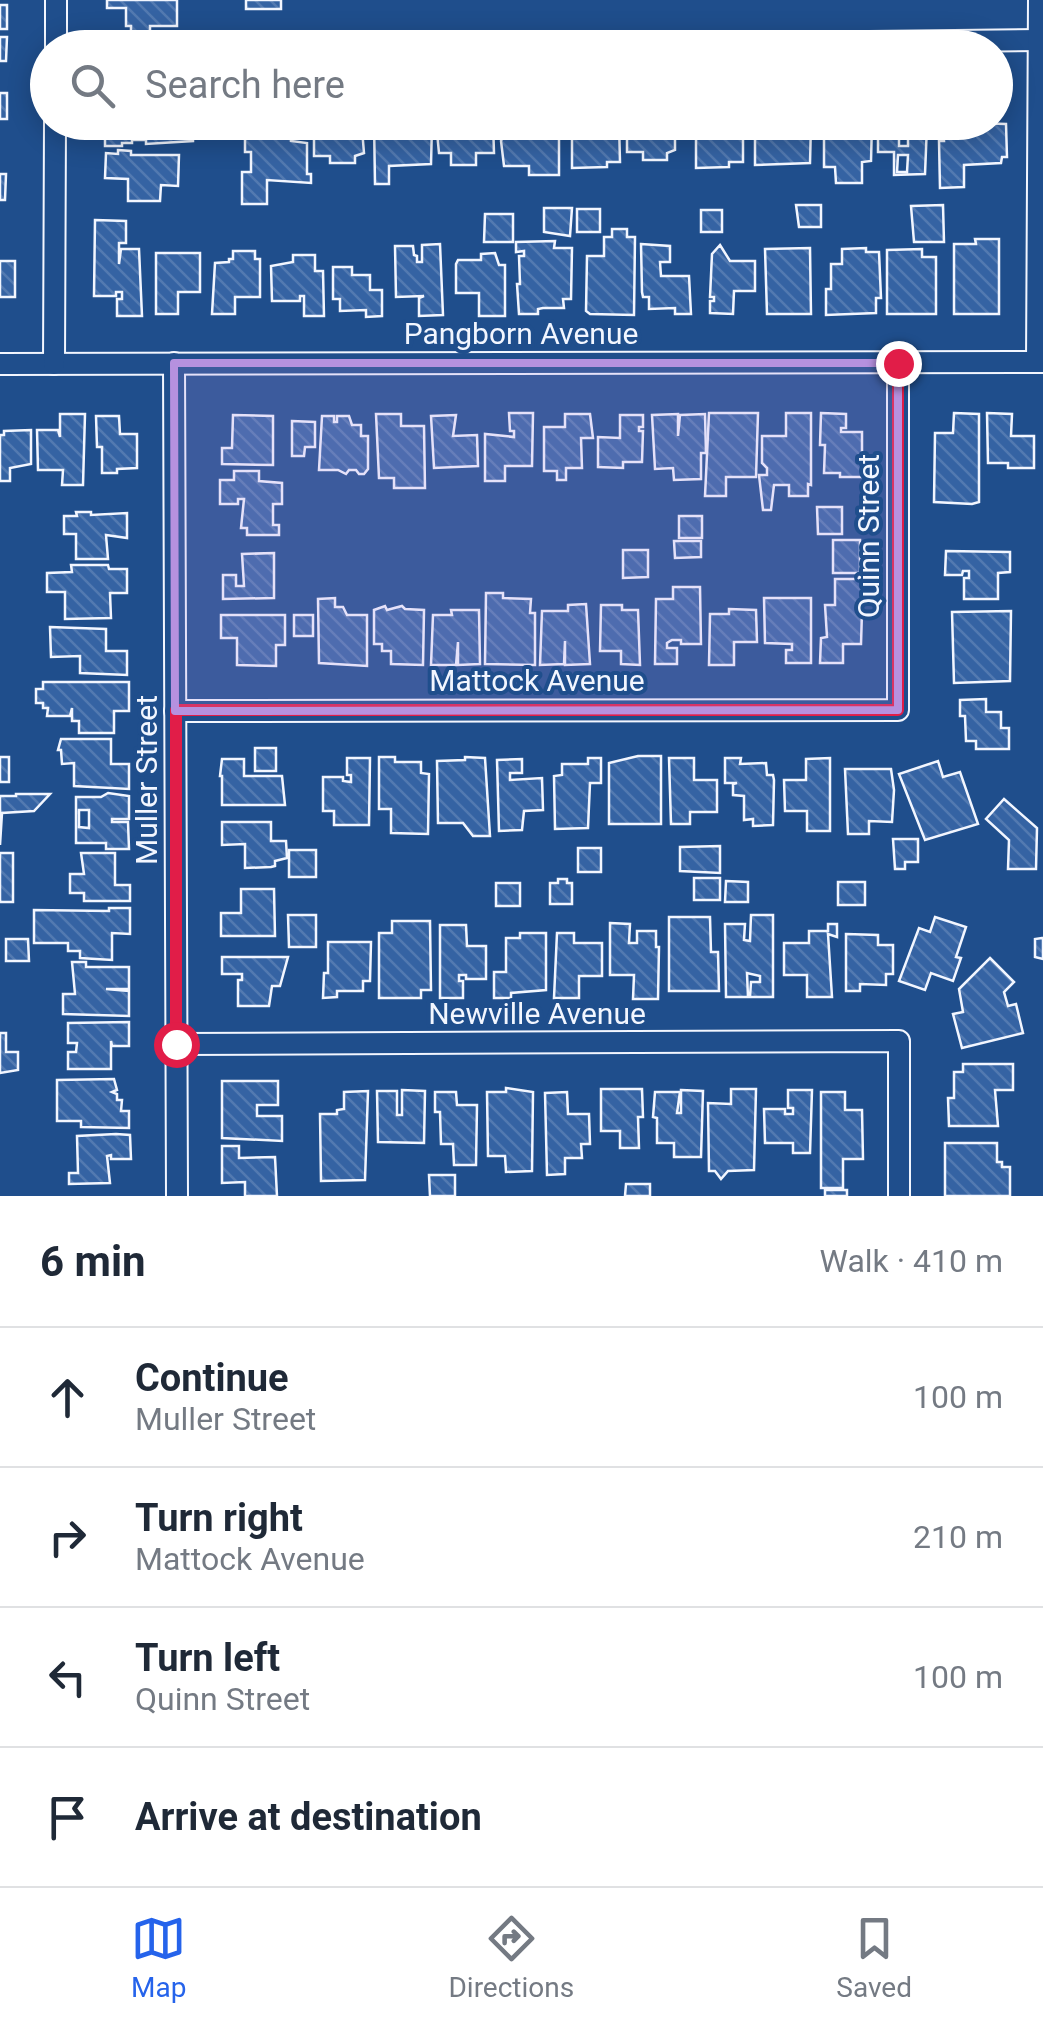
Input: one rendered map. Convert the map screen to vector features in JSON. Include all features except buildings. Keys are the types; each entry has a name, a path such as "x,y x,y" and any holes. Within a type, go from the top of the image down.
{"street":[{"path":"56,0 56,30"},
{"path":"1039,0 1040,362"},
{"path":"1013,40 1041,40"},
{"path":"54,364 55,140"},
{"name":"Pangborn Avenue","path":"0,364 1040,362"},
{"name":"Quinn Street","path":"898,363 898,710"},
{"name":"Muller Street","path":"174,364 176,1196"},
{"name":"Mattock Avenue","path":"176,710 898,710"},
{"name":"Newville Avenue","path":"176,1044 899,1042 900,1196"}],"highlighted area":[{"path":"174,363 898,363 898,710 175,711"}],"route":[{"path":"176,1044 176,710 898,710 898,363"}]}
